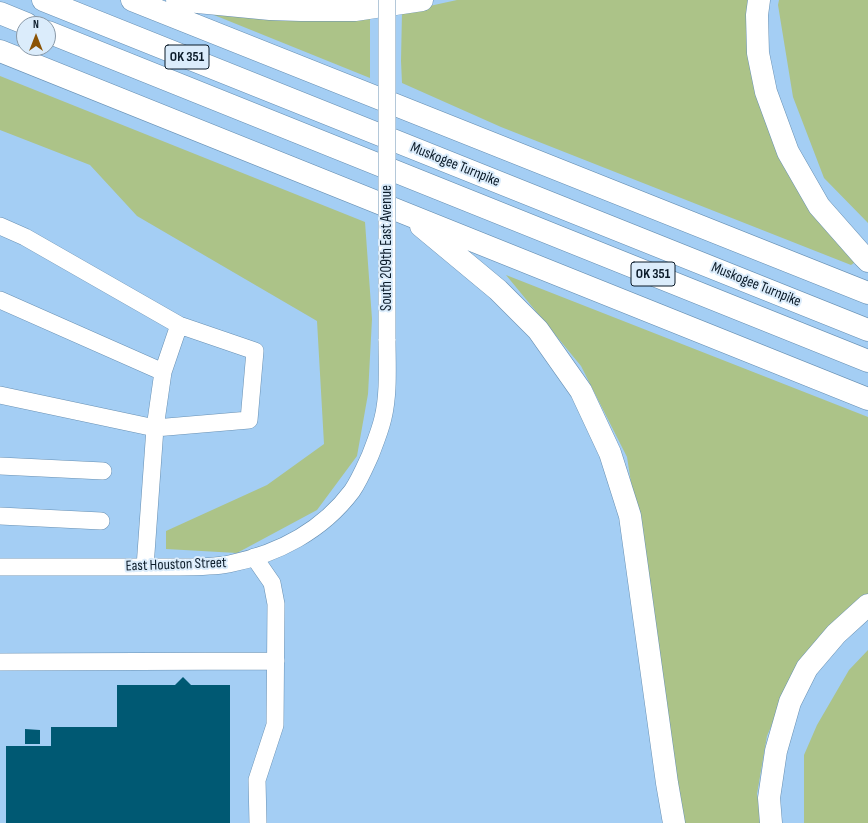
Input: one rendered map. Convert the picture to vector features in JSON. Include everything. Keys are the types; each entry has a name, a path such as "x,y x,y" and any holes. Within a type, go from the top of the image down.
{"highway":[{"name":"Muskogee Turnpike","path":"43,0 868,330"},
{"path":"132,0 868,293"},
{"path":"177,0 270,9 355,10 422,0"},
{"path":"758,0 758,53 766,92 788,152 819,206 868,261"},
{"path":"0,13 16,20"},
{"name":"Muskogee Turnpike","path":"56,35 868,361"},
{"path":"0,51 868,399"},
{"path":"406,213 498,290 538,330 581,391 610,453 630,516 666,783 674,823"},
{"path":"771,823 769,798 776,751 790,702 807,668 836,634 868,605"}],"street":[{"name":"South 209th East Avenue","path":"353,490 366,466 377,438 384,418 386,397 387,0"},
{"path":"0,226 25,237 179,325 255,351 249,420 155,428 0,395"},
{"path":"0,300 163,372"},
{"path":"144,567 155,428 163,372 179,325"},
{"path":"0,466 102,471"},
{"name":"East Houston Street","path":"0,567 144,567 206,566 228,564 276,550 311,531 334,512 353,490"},
{"path":"0,516 101,521"},
{"path":"254,557 272,583 276,604 275,725 257,780 258,823"},
{"path":"0,662 276,661"}],"green space":[{"path":"457,0 751,0 754,82 857,261 851,265 501,127 402,83 402,12"},
{"path":"779,0 868,0 868,223 824,178 793,97 778,5"},
{"path":"216,11 370,15 370,78 214,15"},
{"path":"0,76 365,222 372,319 368,394 357,456 317,510 237,553 166,549 166,531 267,485 324,444 317,321 137,216 90,165 0,130"},
{"path":"506,275 868,417 868,594 790,683 767,736 757,794 762,823 684,823 627,457 581,366"},
{"path":"868,650 868,823 804,823 804,755 817,725 849,670"}],"building":[{"path":"183,677 191,685 230,685 230,823 6,823 6,746 51,746 51,727 117,727 117,685 175,685"},
{"path":"25,729 40,730 40,744 25,744"}]}
